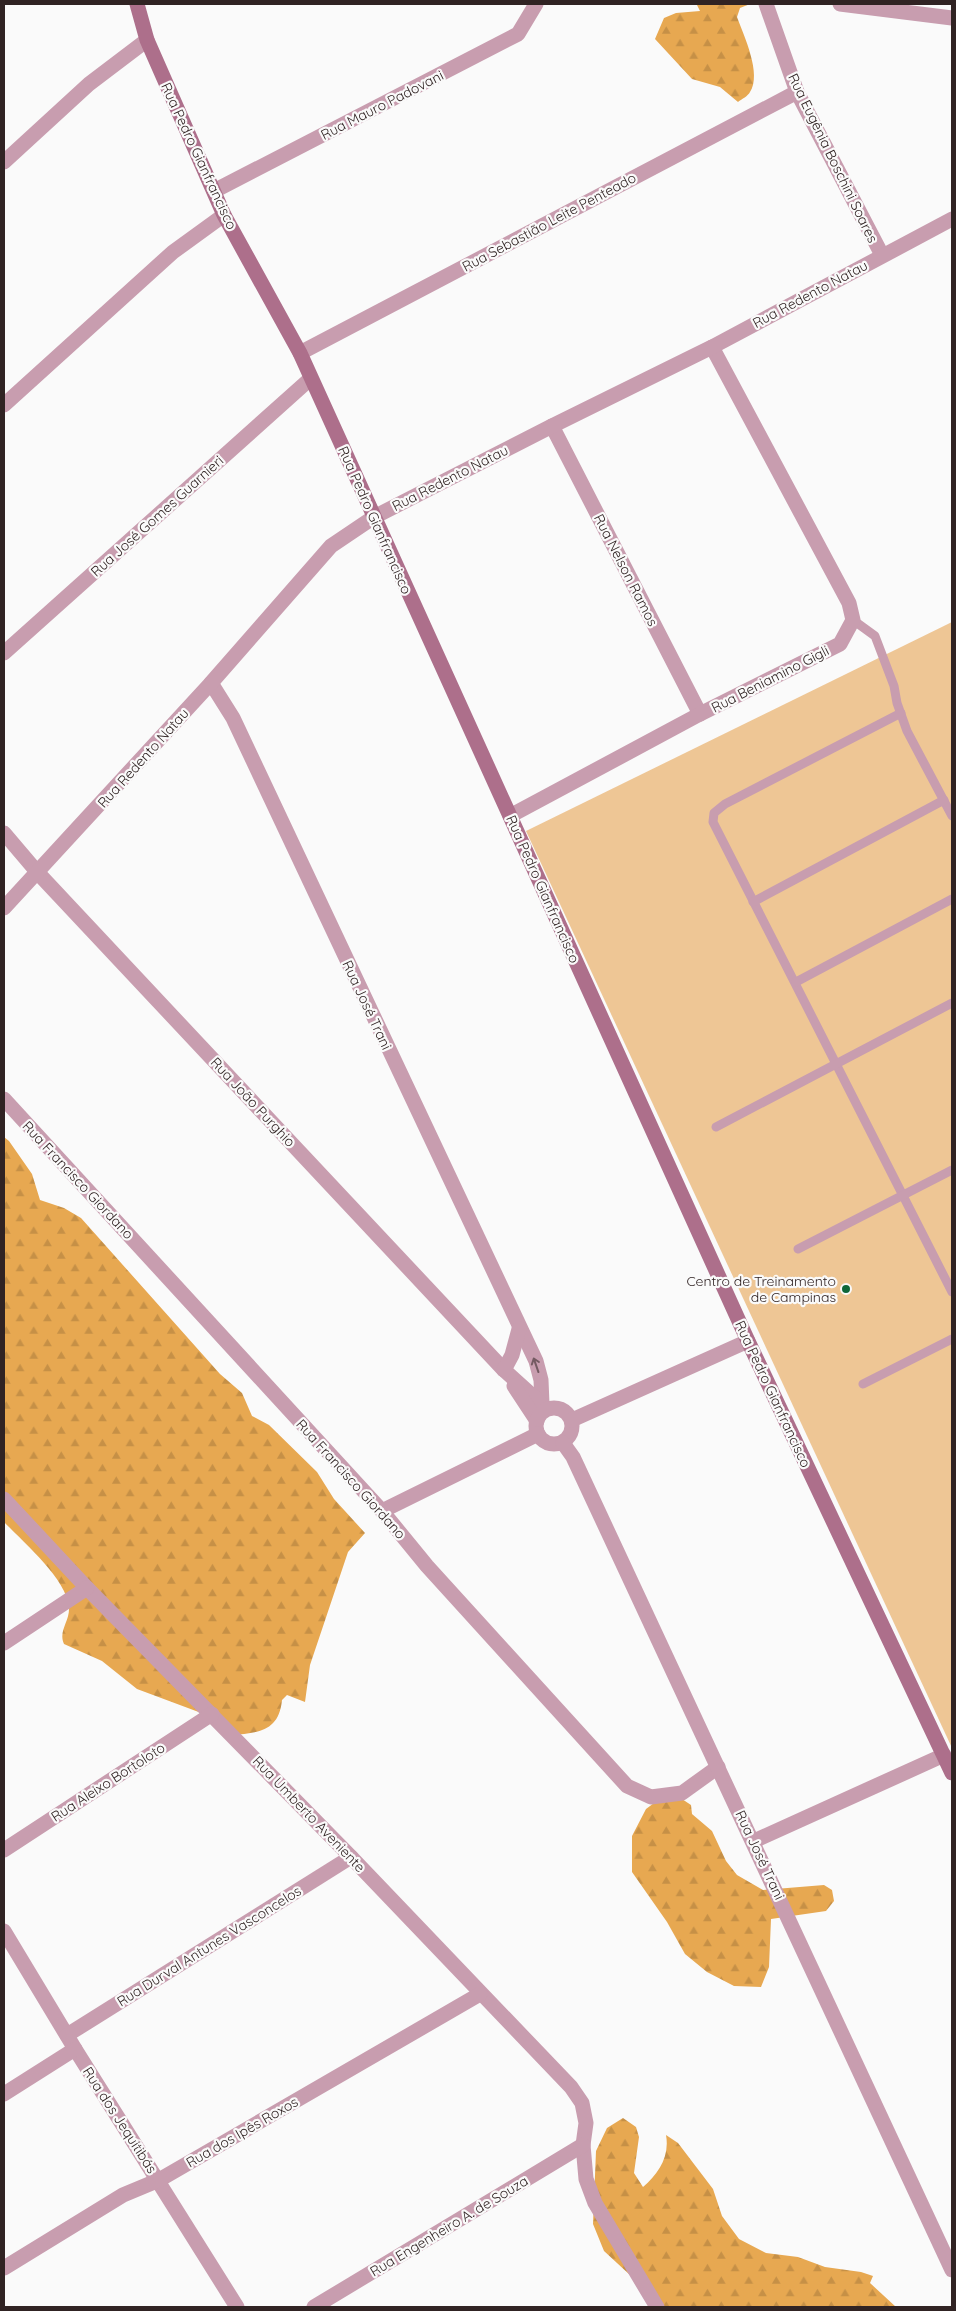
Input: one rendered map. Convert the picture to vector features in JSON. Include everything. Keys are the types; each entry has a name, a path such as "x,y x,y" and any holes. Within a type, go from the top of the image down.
{"street":[{"name":"Rua Pedro Gianfrancisco","path":"137,4 147,40 224,215 300,353 310,379 748,1341 952,1773"},
{"name":"Rua Mauro Padovani","path":"214,191 518,34 536,4"},
{"name":"Rua Eugênia Boschini Soares","path":"766,4 797,92 882,255"},
{"path":"840,4 952,18"},
{"path":"4,162 89,84 147,40"},
{"name":"Rua Sebastião Leite Penteado","path":"300,353 797,92"},
{"path":"4,404 173,252 224,215"},
{"name":"Rua Redento Natau","path":"4,908 211,683 331,546 374,517 712,347 952,219"},
{"path":"712,347 849,603 853,620"},
{"name":"Rua José Gomes Guarnieri","path":"4,653 310,379"},
{"name":"Rua Nelson Ramos","path":"552,426 700,714"},
{"name":"Rua Beniamino Gigli","path":"510,816 700,714 840,644 853,620"},
{"name":"Rua José Trani","path":"211,683 237,727 536,1362 545,1407"},
{"name":"Rua João Purghio","path":"4,833 38,873 504,1370 545,1407"},
{"name":"Rua Francisco Giordano","path":"4,1099 382,1510 427,1566 628,1786 651,1797 682,1793 718,1766"},
{"path":"504,1370 512,1356 519,1329"},
{"path":"572,1420 748,1341"},
{"name":"Rua João Purghio","path":"504,1370 537,1428"},
{"path":"382,1510 537,1428 545,1407 564,1411 572,1420 571,1435 563,1443 552,1445 547,1443 537,1428"},
{"name":"Rua José Trani","path":"563,1443 573,1457 754,1841 952,2270"},
{"name":"Rua Umberto Aveniente","path":"4,1499 87,1588 351,1857 576,2095 582,2103 586,2123 584,2144 586,2180 594,2203 657,2307"},
{"path":"4,1643 87,1588"},
{"name":"Rua Aleixo Bortoloto","path":"4,1850 212,1714"},
{"path":"754,1841 944,1755"},
{"name":"Rua Durval Antunes Vasconcelos","path":"66,2035 351,1857"},
{"name":"Rua dos Jequitibás","path":"4,1933 237,2307"},
{"name":"Rua dos Ipês Roxos","path":"4,2268 123,2195 159,2180 480,1994"},
{"path":"4,2094 75,2049"},
{"name":"Rua Engenheiro A. de Souza","path":"314,2307 584,2144"}],"lane":[{"path":"853,620 875,636 894,686 900,713 907,731 952,816"},
{"path":"900,713 725,804 714,813 713,822 952,1292"},
{"path":"753,902 944,800"},
{"path":"796,982 952,899"},
{"path":"716,1127 952,1003"},
{"path":"798,1249 952,1170"},
{"path":"864,1384 952,1339"}],"green space":[{"path":"694,4 750,4 740,8 737,17 751,55 754,75 753,84 749,93 738,102 720,87 692,79 655,39 664,18 676,13 700,11 697,5"},
{"path":"4,1137 9,1141 32,1174 40,1200 64,1208 81,1218 220,1374 242,1393 252,1416 269,1425 317,1472 334,1499 365,1533 348,1552 310,1665 305,1702 287,1695 282,1700 277,1718 266,1728 250,1733 231,1735 212,1717 137,1689 102,1661 64,1644 62,1635 69,1612 66,1596 60,1584 33,1550 4,1522"},
{"path":"670,1791 691,1805 692,1814 712,1831 726,1861 737,1875 763,1890 824,1885 832,1890 834,1901 826,1911 771,1919 769,1967 761,1987 734,1986 707,1972 685,1954 667,1922 632,1872 632,1836 646,1809"},
{"path":"623,2118 636,2127 639,2137 634,2173 643,2187 662,2164 666,2151 666,2135 678,2143 713,2189 722,2216 739,2239 766,2253 798,2257 825,2267 861,2272 873,2276 870,2283 896,2307 654,2307 630,2275 604,2251 593,2224 596,2151 607,2128"}],"shaded area":[{"name":"Centro de Treinamento de Campinas","path":"952,622 952,1748 526,831"}],"place":[{"name":"Centro de Treinamento de Campinas","path":"846,1289"}]}
